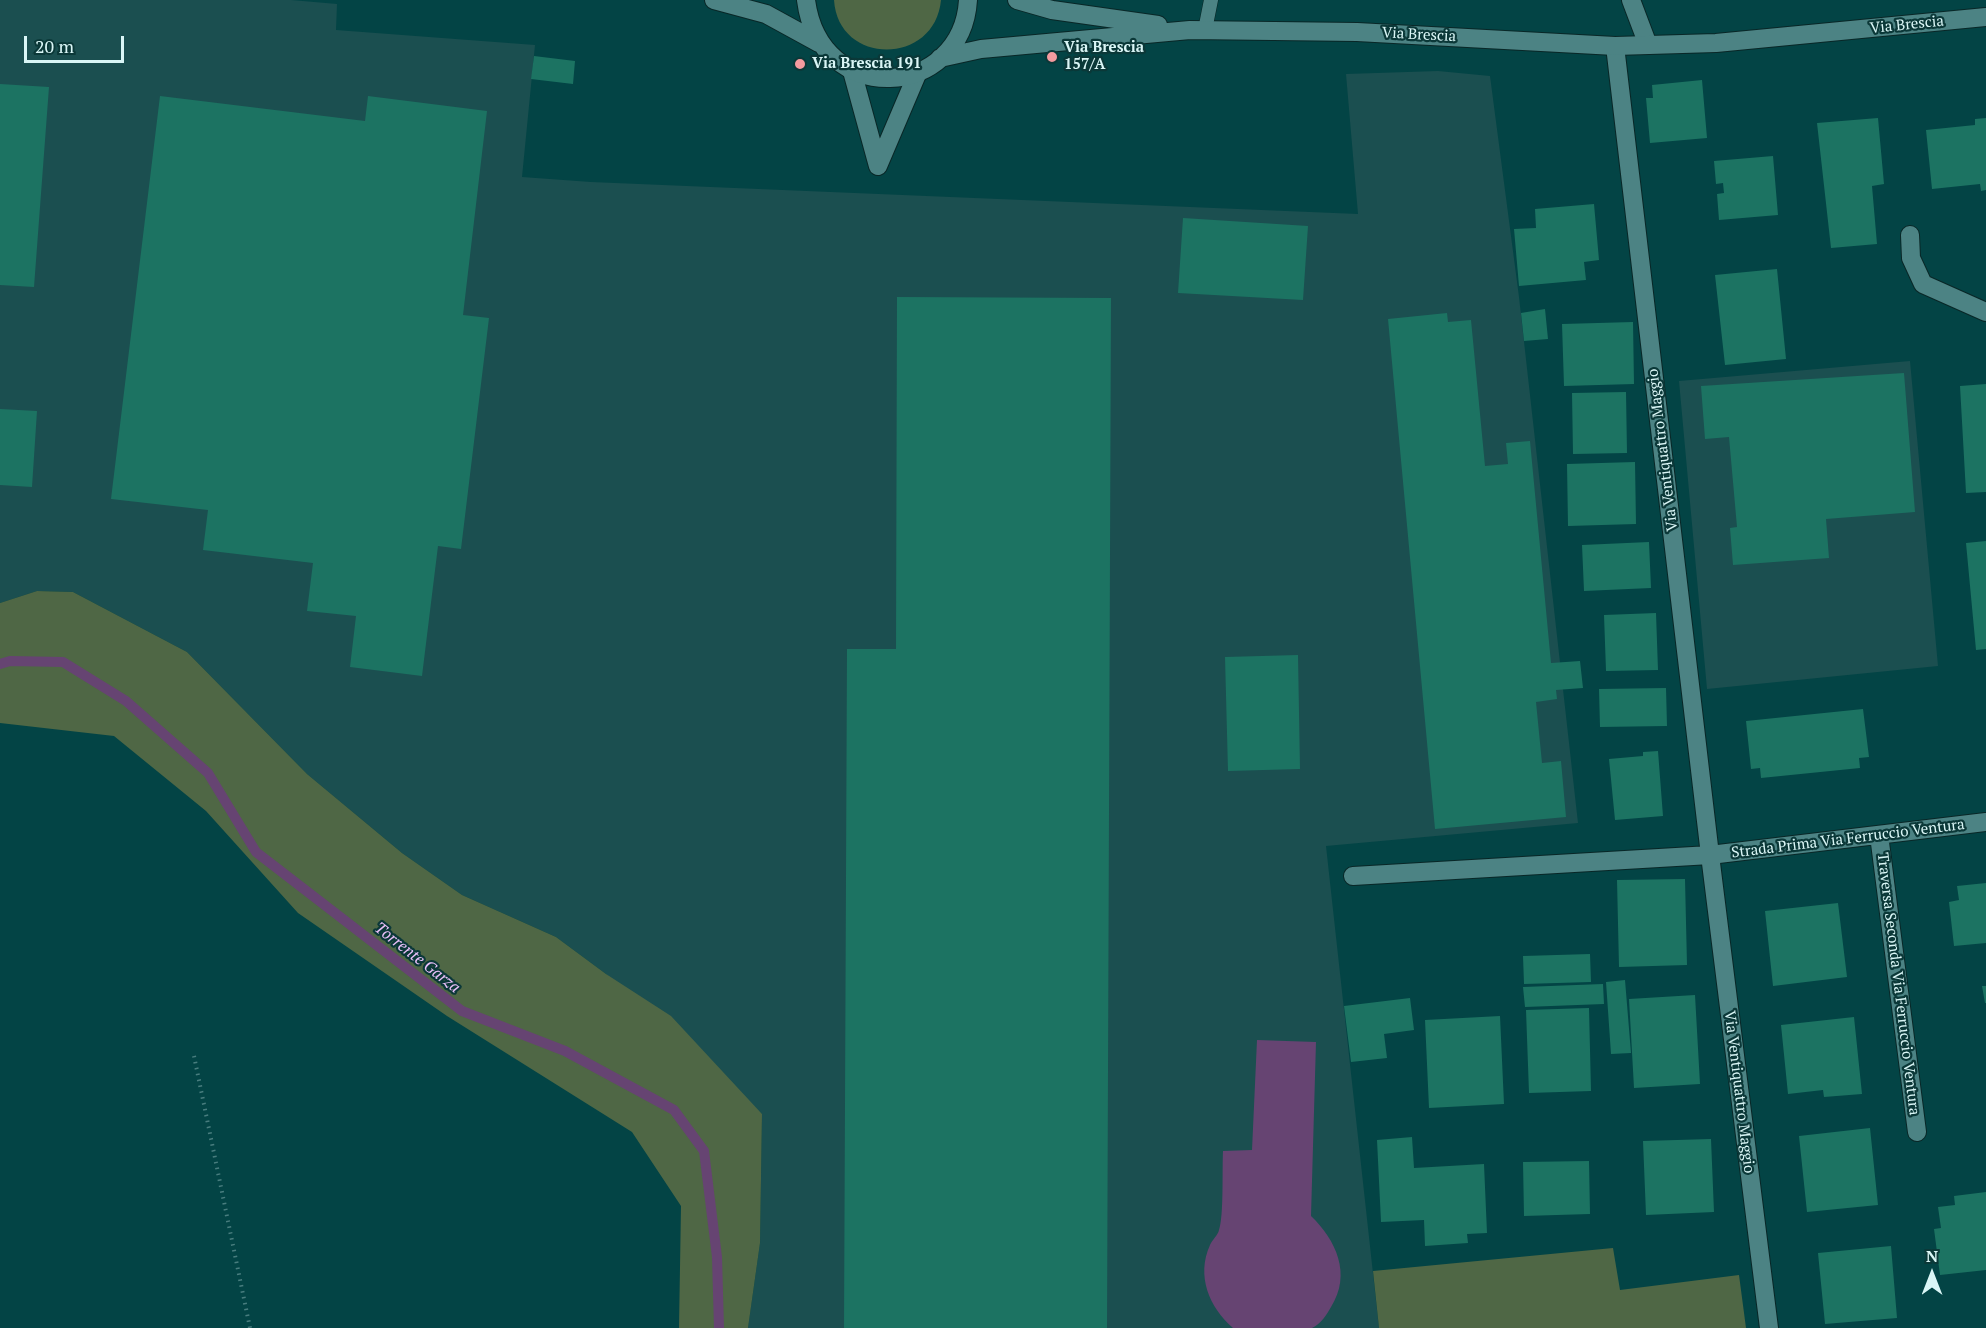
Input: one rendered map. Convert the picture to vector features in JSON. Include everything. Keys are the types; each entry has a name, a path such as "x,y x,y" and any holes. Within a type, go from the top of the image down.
{"street":[{"name":"Via Brescia","path":"714,0 766,14 819,43"},
{"name":"Via Brescia","path":"806,0 809,20 819,43 834,60 852,71 885,79 918,72 940,58 960,33 968,0"},
{"name":"Via Brescia","path":"1017,0 1052,10 1197,30"},
{"path":"1631,0 1648,45"},
{"name":"Via Brescia","path":"940,58 981,50 1197,30 1357,32 1615,46 1716,43 1986,17"},
{"name":"Via Ventiquattro Maggio","path":"1615,46 1710,855 1769,1328"},
{"path":"852,71 878,166 918,72"},
{"path":"1910,235 1911,258 1923,284 1986,312"},
{"name":"Strada Prima Via Ferruccio Ventura","path":"1710,855 1986,822"},
{"name":"Traversa Seconda Via Ferruccio Ventura","path":"1879,836 1917,1132"},
{"path":"1353,876 1710,855"}],"lane":[{"path":"1197,30 1211,0"}],"path":[{"path":"194,1056 250,1328"}],"shaded area":[{"path":"0,0 291,0 337,4 336,30 535,45 522,177 591,182 1358,214 1346,74 1438,71 1490,76 1519,297 1578,823 1326,846 1379,1328 748,1328 760,1243 762,1114 606,974 556,937 462,895 402,853 307,774 187,652 73,592 37,591 0,603"},
{"path":"1910,361 1938,666 1707,689 1679,381"},
{"path":"1257,1040 1316,1042 1311,1216 1320,1225 1334,1247 1338,1258 1340,1282 1331,1307 1323,1319 1312,1328 1233,1328 1217,1311 1207,1290 1204,1268 1206,1257 1221,1223 1223,1151 1252,1150"}],"green space":[{"path":"834,0 941,0 935,22 922,37 906,46 887,50 868,46 852,37 840,22"},
{"path":"37,591 73,592 187,652 307,774 402,853 462,895 556,937 606,974 671,1016 762,1114 760,1243 748,1328 679,1328 681,1206 632,1132 447,1016 298,913 206,811 114,736 0,723 0,603"},
{"path":"1613,1248 1620,1290 1739,1275 1746,1328 1379,1328 1373,1271"}],"building":[{"path":"534,56 575,61 573,84 531,79"},
{"path":"1702,80 1707,138 1650,143 1646,98 1653,98 1652,85"},
{"path":"0,84 49,87 34,287 0,285"},
{"path":"160,96 365,121 368,96 487,111 463,315 489,318 461,549 438,546 422,676 350,667 356,616 307,611 313,563 203,550 208,510 111,499"},
{"path":"1878,118 1884,184 1872,186 1877,244 1831,248 1817,123"},
{"path":"1986,118 1986,190 1981,191 1980,184 1932,189 1926,130 1975,125 1975,119"},
{"path":"1773,156 1778,215 1719,220 1717,194 1724,193 1723,183 1716,184 1714,161"},
{"path":"1594,204 1599,260 1584,262 1586,280 1519,286 1514,229 1536,228 1535,209"},
{"path":"1183,218 1308,226 1303,300 1178,293"},
{"path":"1777,269 1786,359 1725,365 1715,275"},
{"path":"897,297 1111,298 1107,1328 844,1328 847,649 896,649"},
{"path":"1545,309 1548,339 1524,341 1521,313"},
{"path":"1447,313 1448,322 1471,320 1485,466 1508,464 1506,443 1530,441 1551,663 1580,661 1583,688 1556,690 1557,699 1536,702 1542,763 1561,761 1566,817 1435,829 1388,319"},
{"path":"1633,322 1634,384 1564,386 1562,324"},
{"path":"1904,373 1915,512 1826,519 1829,558 1733,565 1730,528 1737,527 1729,437 1705,439 1701,386"},
{"path":"1986,384 1986,492 1966,493 1960,386"},
{"path":"1626,392 1627,453 1573,454 1572,393"},
{"path":"0,409 37,411 32,487 0,485"},
{"path":"1635,462 1636,524 1568,526 1567,464"},
{"path":"1986,541 1986,649 1976,650 1966,543"},
{"path":"1649,542 1651,588 1584,591 1582,545"},
{"path":"1656,613 1658,670 1606,671 1604,615"},
{"path":"1298,655 1300,769 1228,771 1225,657"},
{"path":"1666,688 1667,726 1600,727 1599,689"},
{"path":"1863,709 1869,757 1859,758 1860,768 1761,778 1760,768 1751,769 1746,721"},
{"path":"1658,751 1663,816 1615,820 1609,759 1643,756 1643,752"},
{"path":"1685,879 1687,965 1619,967 1617,880"},
{"path":"1986,883 1986,943 1954,946 1949,902 1959,900 1957,886"},
{"path":"1838,903 1847,977 1773,986 1765,911"},
{"path":"1590,954 1591,982 1524,984 1523,956"},
{"path":"1625,980 1631,1053 1611,1054 1606,982"},
{"path":"1603,984 1604,1004 1525,1007 1523,987"},
{"path":"1982,986 1986,986 1986,1003 1985,1003"},
{"path":"1695,995 1700,1084 1634,1088 1629,999"},
{"path":"1410,998 1414,1030 1384,1034 1387,1058 1351,1062 1344,1006"},
{"path":"1589,1008 1591,1091 1529,1093 1526,1010"},
{"path":"1500,1016 1504,1104 1429,1108 1425,1020"},
{"path":"1854,1017 1862,1094 1824,1097 1823,1090 1788,1094 1781,1025"},
{"path":"1870,1128 1878,1205 1807,1212 1799,1136"},
{"path":"1412,1137 1414,1168 1484,1164 1487,1233 1467,1234 1468,1243 1425,1246 1424,1220 1381,1222 1377,1140"},
{"path":"1711,1139 1714,1212 1646,1215 1643,1141"},
{"path":"1589,1161 1590,1214 1524,1216 1523,1162"},
{"path":"1986,1192 1986,1270 1940,1275 1934,1229 1941,1228 1938,1207 1955,1205 1954,1196"},
{"path":"1891,1246 1897,1318 1825,1324 1818,1253"}],"waterway":[{"name":"Torrente Garza","path":"0,664 10,661 63,662 126,701 208,773 256,852 462,1011 565,1051 674,1110 704,1151 717,1257 719,1328"}],"place":[{"name":"Via Brescia 157/A","path":"1052,57"},
{"name":"Via Brescia 191","path":"800,64"}]}
